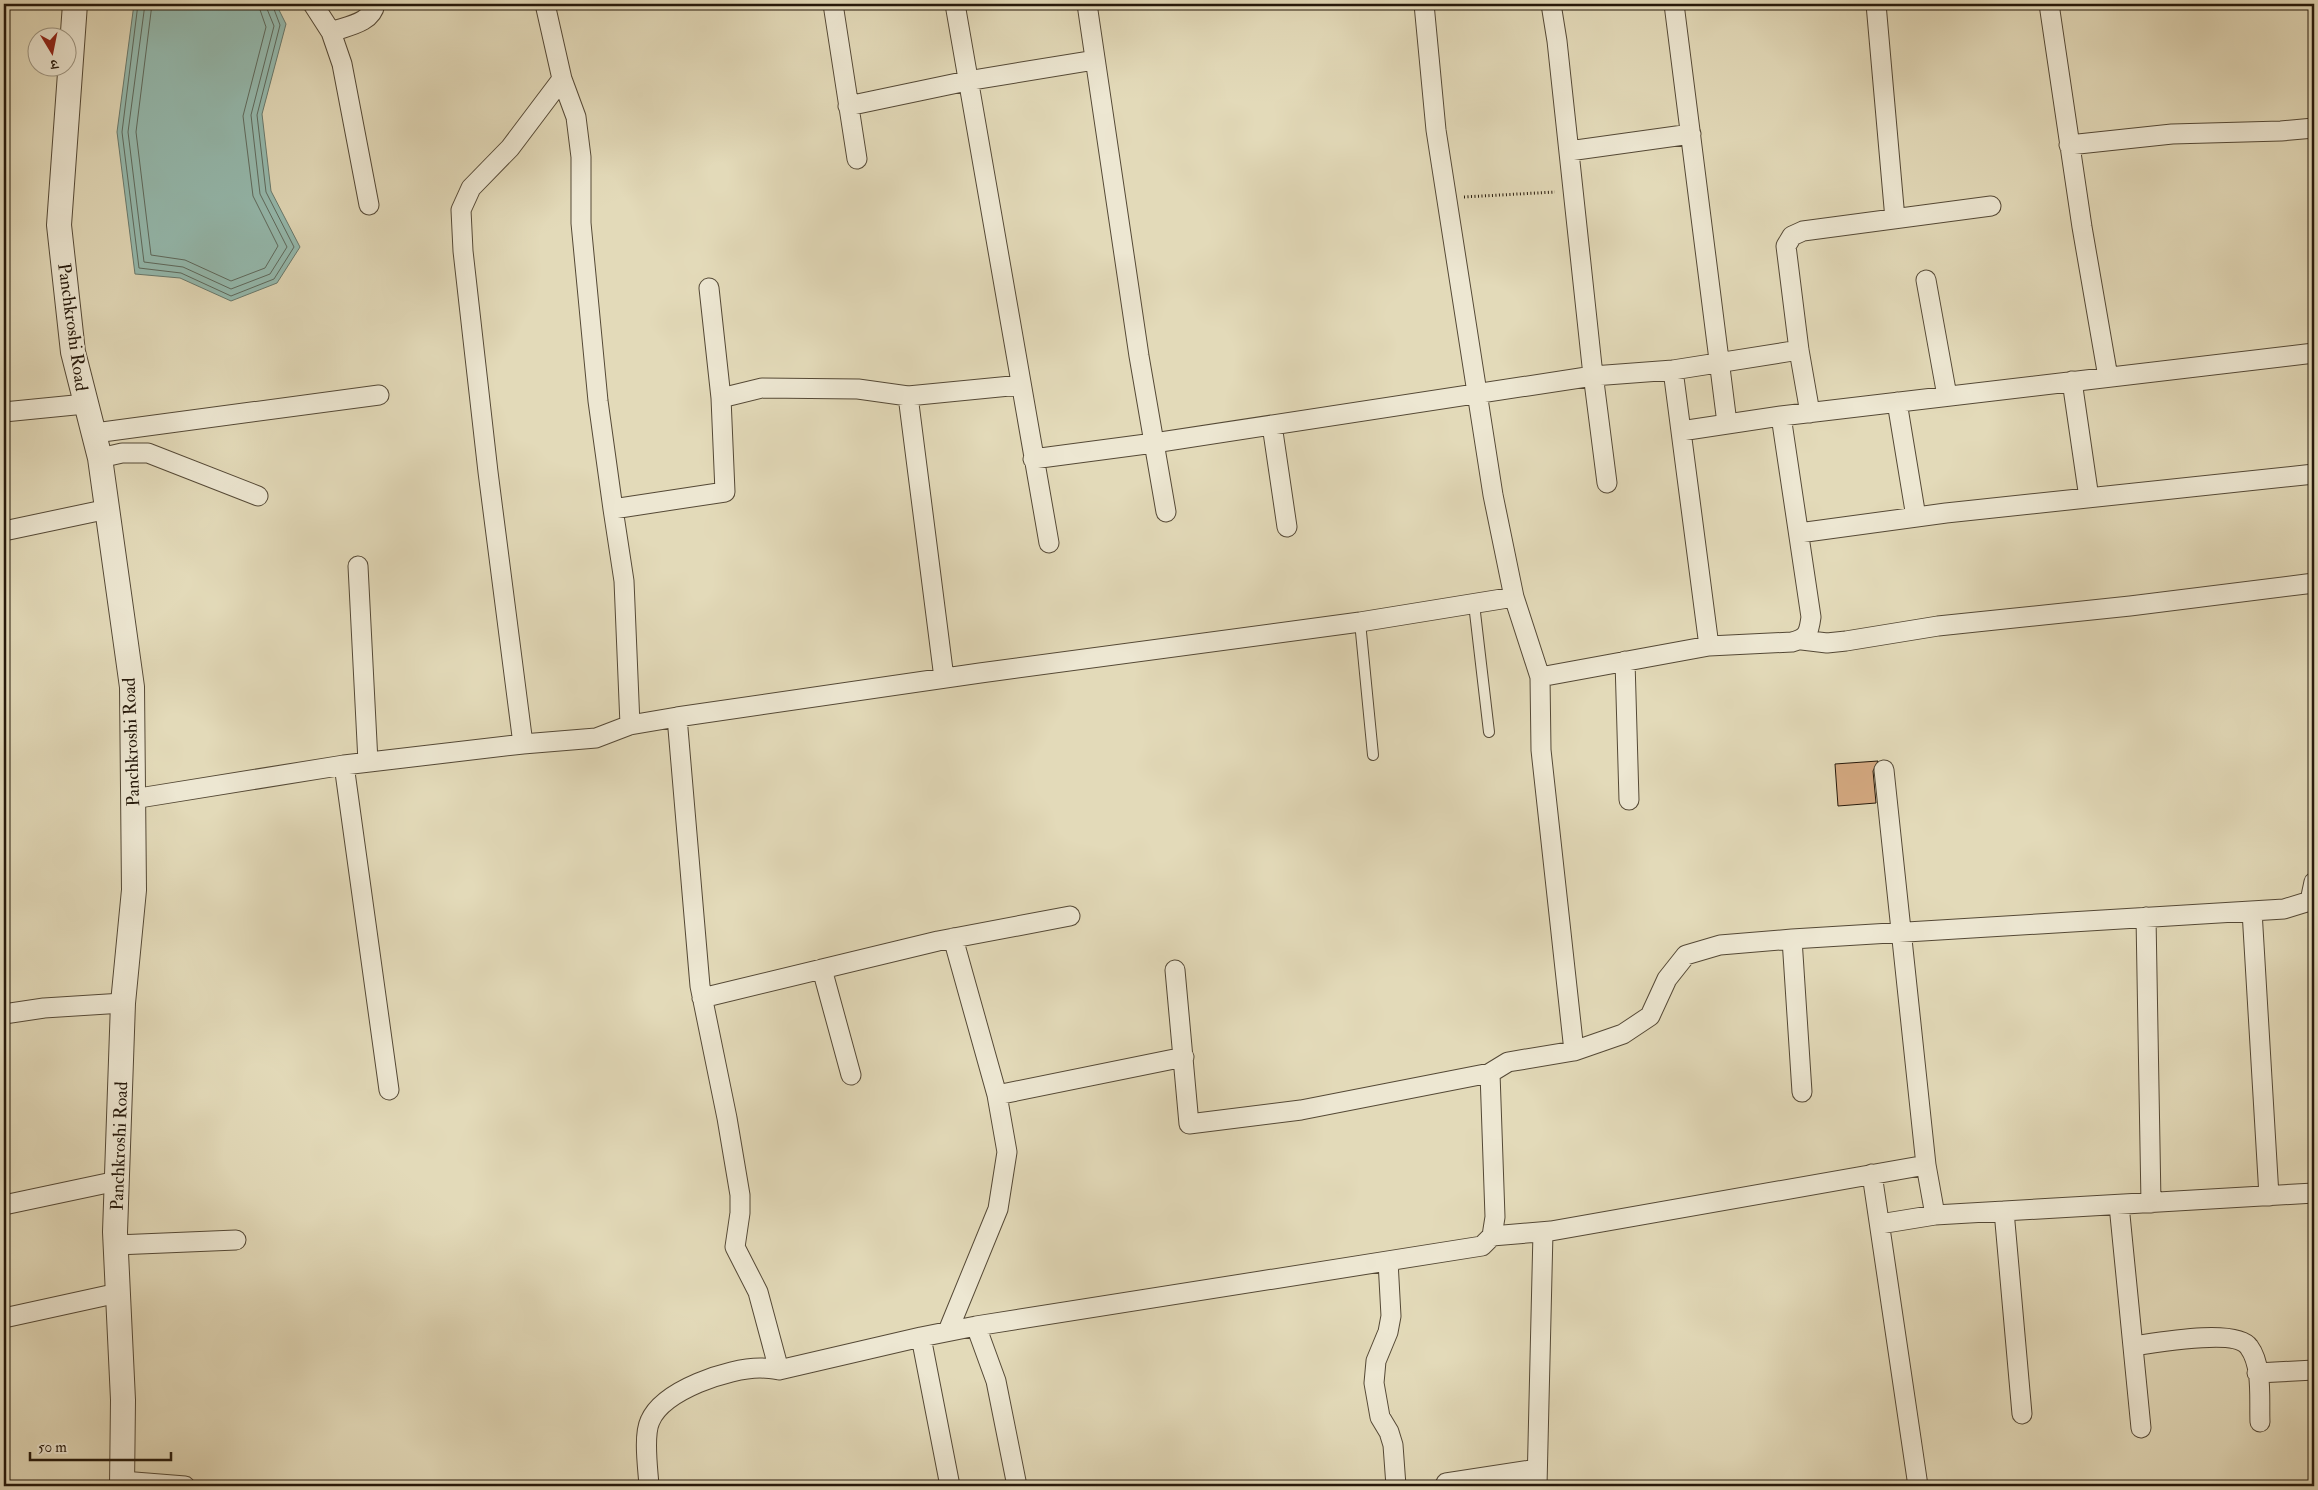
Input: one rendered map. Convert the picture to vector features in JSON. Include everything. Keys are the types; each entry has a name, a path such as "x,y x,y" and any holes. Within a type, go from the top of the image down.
{"street":[{"name":"Panchkroshi Road","path":"75,4 59,226 73,352 100,458 132,687 134,890 123,1003 116,1246 122,1400 122,1484"},
{"path":"313,4 331,32 342,64 369,205"},
{"path":"331,32 368,18 374,11 376,4"},
{"path":"545,4 562,79 576,117 581,157 581,223 598,401 624,581 630,725"},
{"path":"833,4 857,159"},
{"path":"955,4 967,82 1049,543"},
{"path":"1087,4 1139,356 1166,512"},
{"path":"1424,4 1436,130 1500,531 1514,597 1540,677 1541,750 1574,1051"},
{"path":"1551,4 1557,41 1593,376 1607,484"},
{"path":"1674,4 1727,423"},
{"path":"1876,4 1895,218"},
{"path":"2048,4 2069,145 2108,377"},
{"path":"848,106 967,82 1095,60"},
{"path":"523,744 488,472 463,251 461,210 471,188 510,148 562,79"},
{"path":"2069,145 2172,134 2281,131 2314,128"},
{"path":"1569,151 1690,134"},
{"path":"1810,413 1799,350 1786,246 1792,236 1803,231 1991,206"},
{"path":"1926,280 1947,396"},
{"path":"613,508 725,492 721,398 709,288"},
{"path":"1033,459 1154,443 1593,376 1673,370 1799,350"},
{"path":"1681,431 1781,416 2314,353"},
{"path":"1673,370 1709,646"},
{"path":"2072,381 2089,498"},
{"path":"721,398 762,388 858,389 908,396 1021,385"},
{"path":"95,433 379,395"},
{"path":"908,396 944,678"},
{"path":"1897,402 1916,517"},
{"path":"4,412 85,404"},
{"path":"1781,416 1811,617 1809,633 1802,640"},
{"path":"1272,425 1287,527"},
{"path":"100,458 122,453 148,453 258,496"},
{"path":"1798,533 1916,517 2314,474"},
{"path":"4,531 108,509"},
{"path":"358,566 368,762"},
{"path":"1540,677 1709,646 1802,640 1827,643 1846,642 1938,626 2314,584"},
{"path":"133,799 344,765 523,744 596,738 630,725 677,717 944,678 1360,622 1514,597"},
{"path":"1625,661 1629,800"},
{"path":"677,717 702,998 727,1118 740,1195 740,1213 735,1247 758,1292 779,1370"},
{"path":"344,765 389,1090"},
{"path":"1884,770 1926,1165 1935,1215"},
{"path":"1175,970 1189,1124 1301,1110 1490,1073 1508,1062 1574,1051 1623,1034 1650,1016 1667,979 1686,955 1720,945 1900,932 2284,909 2312,901 2314,882"},
{"path":"2252,911 2269,1196"},
{"path":"702,998 953,938 1070,916"},
{"path":"2146,917 2151,1203"},
{"path":"948,1331 998,1209 1007,1152 997,1095 953,938"},
{"path":"1792,939 1802,1092"},
{"path":"822,969 851,1075"},
{"path":"4,1014 44,1008 123,1003"},
{"path":"997,1095 1184,1057"},
{"path":"649,1486 647,1430 650,1420 667,1401 698,1383 724,1374 761,1368 779,1370 976,1326 1482,1246 1492,1236 1495,1217 1490,1073"},
{"path":"1492,1236 1543,1232 1926,1165"},
{"path":"1872,1174 1918,1486"},
{"path":"4,1205 117,1181"},
{"path":"1880,1224 1935,1215 2314,1193"},
{"path":"2119,1205 2141,1428"},
{"path":"2004,1211 2022,1414"},
{"path":"1446,1483 1537,1478 1543,1232"},
{"path":"116,1246 236,1240"},
{"path":"1388,1261 1391,1316 1388,1332 1376,1361 1374,1383 1380,1417 1389,1432 1393,1445 1396,1486"},
{"path":"4,1318 118,1293"},
{"path":"976,1326 996,1381 1017,1486"},
{"path":"921,1337 950,1486"},
{"path":"2133,1346 2212,1337 2238,1339 2248,1345 2254,1356 2260,1422"},
{"path":"2257,1373 2314,1370"},
{"path":"122,1484 185,1486"}],"lane":[{"path":"1474,604 1489,732"},
{"path":"1360,622 1373,755"}],"path":[{"path":"1447,198 1573,191"}],"water":[{"path":"134,4 276,4 286,24 262,114 271,191 300,247 277,283 231,301 180,278 135,274 117,132"}],"building":[{"path":"1878,761 1873,771 1876,803 1838,806 1835,764"}]}
